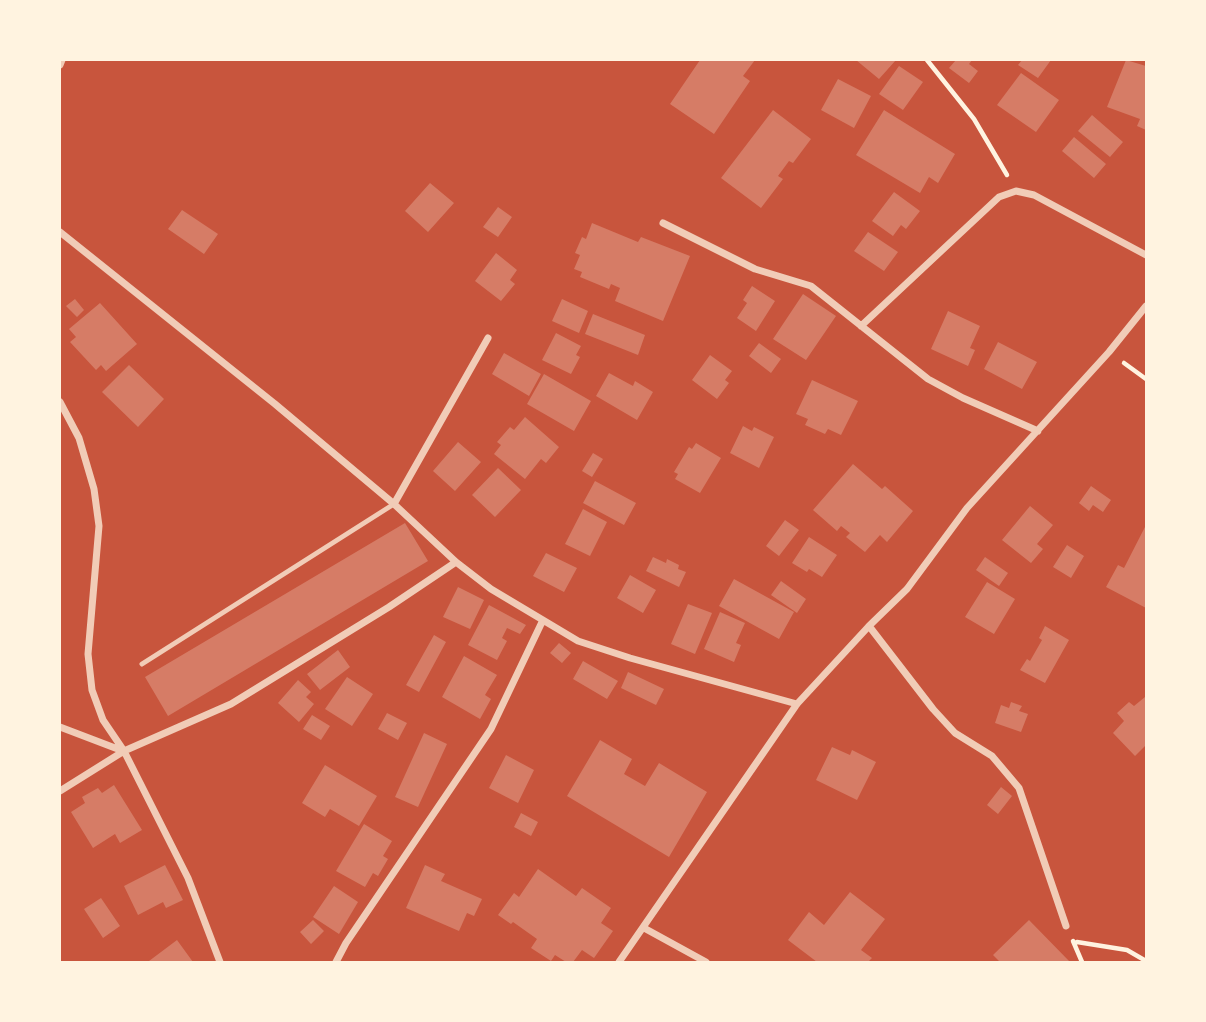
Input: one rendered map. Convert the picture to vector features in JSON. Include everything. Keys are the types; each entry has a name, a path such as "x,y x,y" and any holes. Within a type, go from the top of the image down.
{"street":[{"path":"60,65 62,60"},
{"path":"861,326 999,197 1016,191 1034,195 1146,254"},
{"path":"663,223 755,269 811,286 928,379 963,398 1038,431"},
{"path":"60,232 275,404 491,590 578,641 797,704"},
{"path":"619,962 797,704 907,589 967,508 1109,352 1146,306"},
{"path":"394,504 488,338"},
{"path":"60,402 79,438 94,489 99,526 88,654 92,690 103,720 124,751 188,878 220,962"},
{"path":"60,791 124,751 231,704 456,562"},
{"path":"336,962 346,943 491,729 542,621"},
{"path":"869,626 940,717 955,733 992,756 1019,788 1066,926"},
{"path":"60,727 124,751"},
{"path":"644,928 706,962"}],"lane":[{"path":"142,664 394,504"}],"path":[{"path":"927,60 974,119 1016,191"},
{"path":"1109,352 1146,379"},
{"path":"1073,942 1126,950 1146,961"}],"building":[{"path":"700,60 755,60 743,76 750,81 714,134 670,104"},
{"path":"856,60 896,60 879,79"},
{"path":"956,60 972,60 969,64 978,71 969,83 949,68"},
{"path":"1022,60 1051,60 1038,78 1018,65"},
{"path":"1126,60 1146,66 1146,130 1137,126 1140,119 1107,107"},
{"path":"899,66 923,82 903,110 879,94"},
{"path":"1021,73 1059,100 1036,132 997,105"},
{"path":"838,79 871,96 854,128 821,110"},
{"path":"773,110 811,139 793,163 789,161 778,176 783,179 761,208 721,178"},
{"path":"884,110 955,154 938,183 929,177 920,193 856,155"},
{"path":"1092,115 1123,142 1110,157 1078,131"},
{"path":"1074,137 1106,164 1094,178 1062,151"},
{"path":"430,183 454,203 428,232 405,211"},
{"path":"894,192 920,211 906,229 901,225 893,236 872,221"},
{"path":"498,207 512,217 498,237 483,227"},
{"path":"182,210 218,234 204,254 168,229"},
{"path":"592,223 638,242 641,237 690,256 663,321 615,301 620,288 611,284 609,289 580,277 582,272 574,269 580,255 575,253 582,237 586,239"},
{"path":"868,232 898,252 884,271 854,251"},
{"path":"496,253 517,270 510,280 515,284 501,301 475,281"},
{"path":"752,286 775,301 756,331 737,318 747,303 743,300"},
{"path":"803,294 836,316 806,360 773,339"},
{"path":"75,299 84,310 77,317 66,306"},
{"path":"562,299 588,311 579,333 552,321"},
{"path":"100,303 137,344 106,371 101,365 96,370 70,342 76,337 69,329"},
{"path":"948,311 980,326 970,348 975,350 968,366 931,349"},
{"path":"593,314 645,335 638,355 585,334"},
{"path":"556,333 581,346 576,355 580,357 571,374 542,360"},
{"path":"998,342 1037,362 1022,389 984,369"},
{"path":"759,343 781,359 771,373 749,356"},
{"path":"504,353 541,374 529,396 492,374"},
{"path":"710,355 732,371 725,380 729,383 717,399 692,380"},
{"path":"129,365 164,399 138,427 102,392"},
{"path":"609,373 633,386 635,381 653,392 637,420 596,396"},
{"path":"544,374 591,401 574,431 527,404"},
{"path":"812,380 858,401 841,435 828,429 825,434 805,425 808,419 796,414"},
{"path":"525,417 559,447 546,463 541,459 525,479 494,454 501,445 497,442 510,427 514,430"},
{"path":"743,426 752,431 754,427 774,437 759,468 730,453"},
{"path":"458,442 481,462 455,491 433,471"},
{"path":"696,443 721,458 700,493 675,479 678,474 674,472 689,447 692,449"},
{"path":"593,453 603,459 592,477 582,471"},
{"path":"853,464 882,489 885,486 913,511 887,542 880,535 865,552 846,537 850,533 841,526 837,531 813,510"},
{"path":"498,468 521,490 495,517 472,495"},
{"path":"595,481 636,503 624,525 583,503"},
{"path":"1091,486 1111,500 1103,512 1093,505 1089,511 1079,503"},
{"path":"1030,506 1053,525 1037,544 1043,549 1031,563 1002,540"},
{"path":"583,509 607,522 590,556 565,544"},
{"path":"785,520 799,530 779,556 766,546"},
{"path":"405,523 428,561 168,716 145,677"},
{"path":"1146,525 1146,608 1106,587 1118,565 1124,568"},
{"path":"809,537 837,555 822,577 792,563"},
{"path":"1067,545 1084,556 1071,578 1053,567"},
{"path":"546,553 577,568 564,592 533,576"},
{"path":"653,557 666,563 667,559 686,572 679,587 646,571"},
{"path":"985,557 1008,573 999,586 976,570"},
{"path":"630,575 656,590 643,613 617,598"},
{"path":"734,579 794,612 779,639 719,606"},
{"path":"781,581 806,599 797,613 771,595"},
{"path":"987,582 1015,599 994,634 965,617"},
{"path":"458,587 484,600 470,629 443,617"},
{"path":"688,604 712,613 695,654 671,644"},
{"path":"489,605 526,625 520,634 507,628 502,638 507,641 497,660 468,645"},
{"path":"720,612 745,623 736,643 741,645 734,662 704,649"},
{"path":"1045,626 1069,640 1045,683 1020,670 1027,659 1030,661 1042,640 1039,638"},
{"path":"434,635 446,642 419,692 406,685"},
{"path":"559,643 571,653 562,663 550,653"},
{"path":"338,650 350,667 320,690 307,674"},
{"path":"464,656 497,675 485,695 491,699 480,719 442,697"},
{"path":"583,661 618,681 607,699 573,679"},
{"path":"628,672 664,689 656,705 621,688"},
{"path":"347,677 373,694 352,726 325,709"},
{"path":"298,680 311,692 306,697 314,704 299,722 278,703"},
{"path":"1145,697 1146,745 1135,756 1113,733 1124,721 1117,713 1129,702 1134,706"},
{"path":"1011,702 1022,706 1019,711 1028,714 1021,732 995,723 1001,705 1009,708"},
{"path":"387,713 407,723 398,740 378,729"},
{"path":"312,715 330,726 321,740 303,729"},
{"path":"424,733 447,744 418,807 395,797"},
{"path":"600,740 632,759 624,774 645,786 659,763 707,792 669,857 567,796"},
{"path":"832,747 850,755 852,750 876,762 857,800 816,780"},
{"path":"506,755 534,770 518,803 489,788"},
{"path":"325,765 377,796 359,826 330,809 325,817 302,803"},
{"path":"114,785 142,830 120,843 115,834 93,848 71,812 85,803 82,797 98,788 102,793"},
{"path":"1001,787 1012,796 998,814 987,805"},
{"path":"521,813 538,822 531,836 514,827"},
{"path":"364,824 392,841 383,856 388,859 378,876 373,873 365,887 336,871"},
{"path":"165,865 183,900 166,908 163,902 138,915 124,886"},
{"path":"425,865 445,874 441,881 482,899 474,916 467,913 459,931 406,908"},
{"path":"538,869 576,896 582,888 611,908 601,923 613,931 594,958 582,950 573,962 566,962 555,955 551,961 531,948 537,939 498,915 514,893 519,897"},
{"path":"334,886 358,902 339,934 313,917"},
{"path":"850,892 885,919 861,950 872,958 868,962 817,962 788,940 809,912 824,925"},
{"path":"101,898 120,926 103,938 84,909"},
{"path":"313,920 324,931 311,944 300,932"},
{"path":"1029,920 1070,962 1000,962 993,955"},
{"path":"177,940 193,962 149,961"}]}
